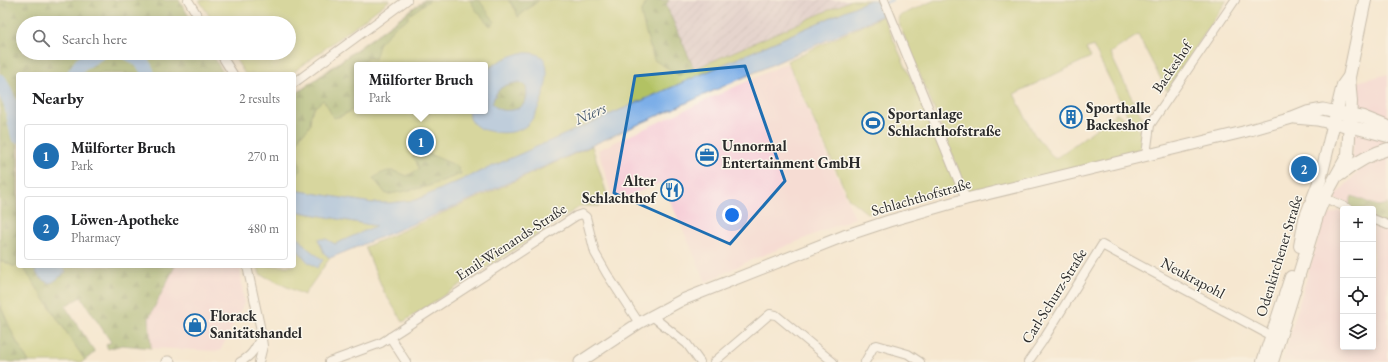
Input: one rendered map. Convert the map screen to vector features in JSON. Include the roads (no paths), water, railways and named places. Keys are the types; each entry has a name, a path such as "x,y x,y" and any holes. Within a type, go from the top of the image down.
{"main road":[{"path":"1349,77 1366,0"},
{"name":"Odenkirchener Straße","path":"1263,362 1275,338 1318,213 1320,180 1343,86 1349,77"},
{"name":"Odenkirchener Straße","path":"1319,196 1334,180 1348,155 1350,120 1349,77"},
{"name":"Schlachthofstraße","path":"580,362 640,323 682,300 844,236 889,221 966,198 1243,132 1292,118 1307,112 1323,109 1336,118"},
{"path":"1336,118 1350,120 1368,119 1388,127"},
{"path":"1350,120 1388,136"},
{"path":"1334,180 1352,165 1378,152 1388,149"},
{"name":"Odenkirchener Straße","path":"1272,362 1275,338"}],"street":[{"path":"188,0 198,16"},
{"path":"296,82 407,0"},
{"name":"Backeshof","path":"1146,155 1150,125 1235,0"},
{"path":"885,4 966,198"},
{"path":"224,60 232,72"},
{"path":"1319,196 1343,206"},
{"name":"Emil-Wienands-Straße","path":"330,362 381,343 576,216 582,214 586,217 595,253 607,274 640,323"},
{"path":"1376,220 1388,225"},
{"name":"Neukrapohl","path":"1102,246 1275,338"},
{"name":"Carl-Schurz-Straße","path":"1028,362 1102,246"},
{"path":"247,268 263,346 259,362"},
{"path":"714,362 770,314 776,315 833,362"},
{"path":"652,316 687,344 700,362"},
{"path":"240,362 251,356 256,349 261,336"},
{"path":"390,337 406,362"},
{"path":"866,362 874,346 877,344 908,354 920,362"}],"water":[{"path":"870,0 876,0 883,15 456,206 330,258 324,253 318,239 326,239 335,244 376,226 296,211 296,190 372,203 390,203 416,200"},
{"path":"521,53 537,54 542,57 546,63 547,71 544,90 538,109 529,123 525,127 514,132 502,133 485,130 478,127 474,124 469,114 488,114 488,69 506,58","holes":["520,82 526,86 527,91 525,102 516,109 503,110 496,108 492,103 499,90 505,85"]},
{"path":"296,234 307,248 323,260 317,268 307,261 296,248"},
{"path":"34,268 64,268 66,272 53,282 48,283 39,277"}],"waterway":[{"name":"Niers","path":"876,7 892,0"},
{"name":"Niers","path":"75,72 81,64 88,60"},
{"name":"Niers","path":"140,60 147,72"},
{"name":"Niers","path":"0,81 11,105 16,127"}],"place":[{"name":"Sporthalle Backeshof","path":"1071,117"},
{"name":"Sportanlage Schlachthofstraße","path":"873,123"},
{"name":"Mülforter Bruch","path":"421,142"},
{"name":"Unnormal Entertainment GmbH","path":"707,155"},
{"name":"Löwen-Apotheke","path":"1304,169"},
{"name":"Alter Schlachthof","path":"672,190"},
{"name":"Florack Sanitätshandel","path":"195,325"}]}
